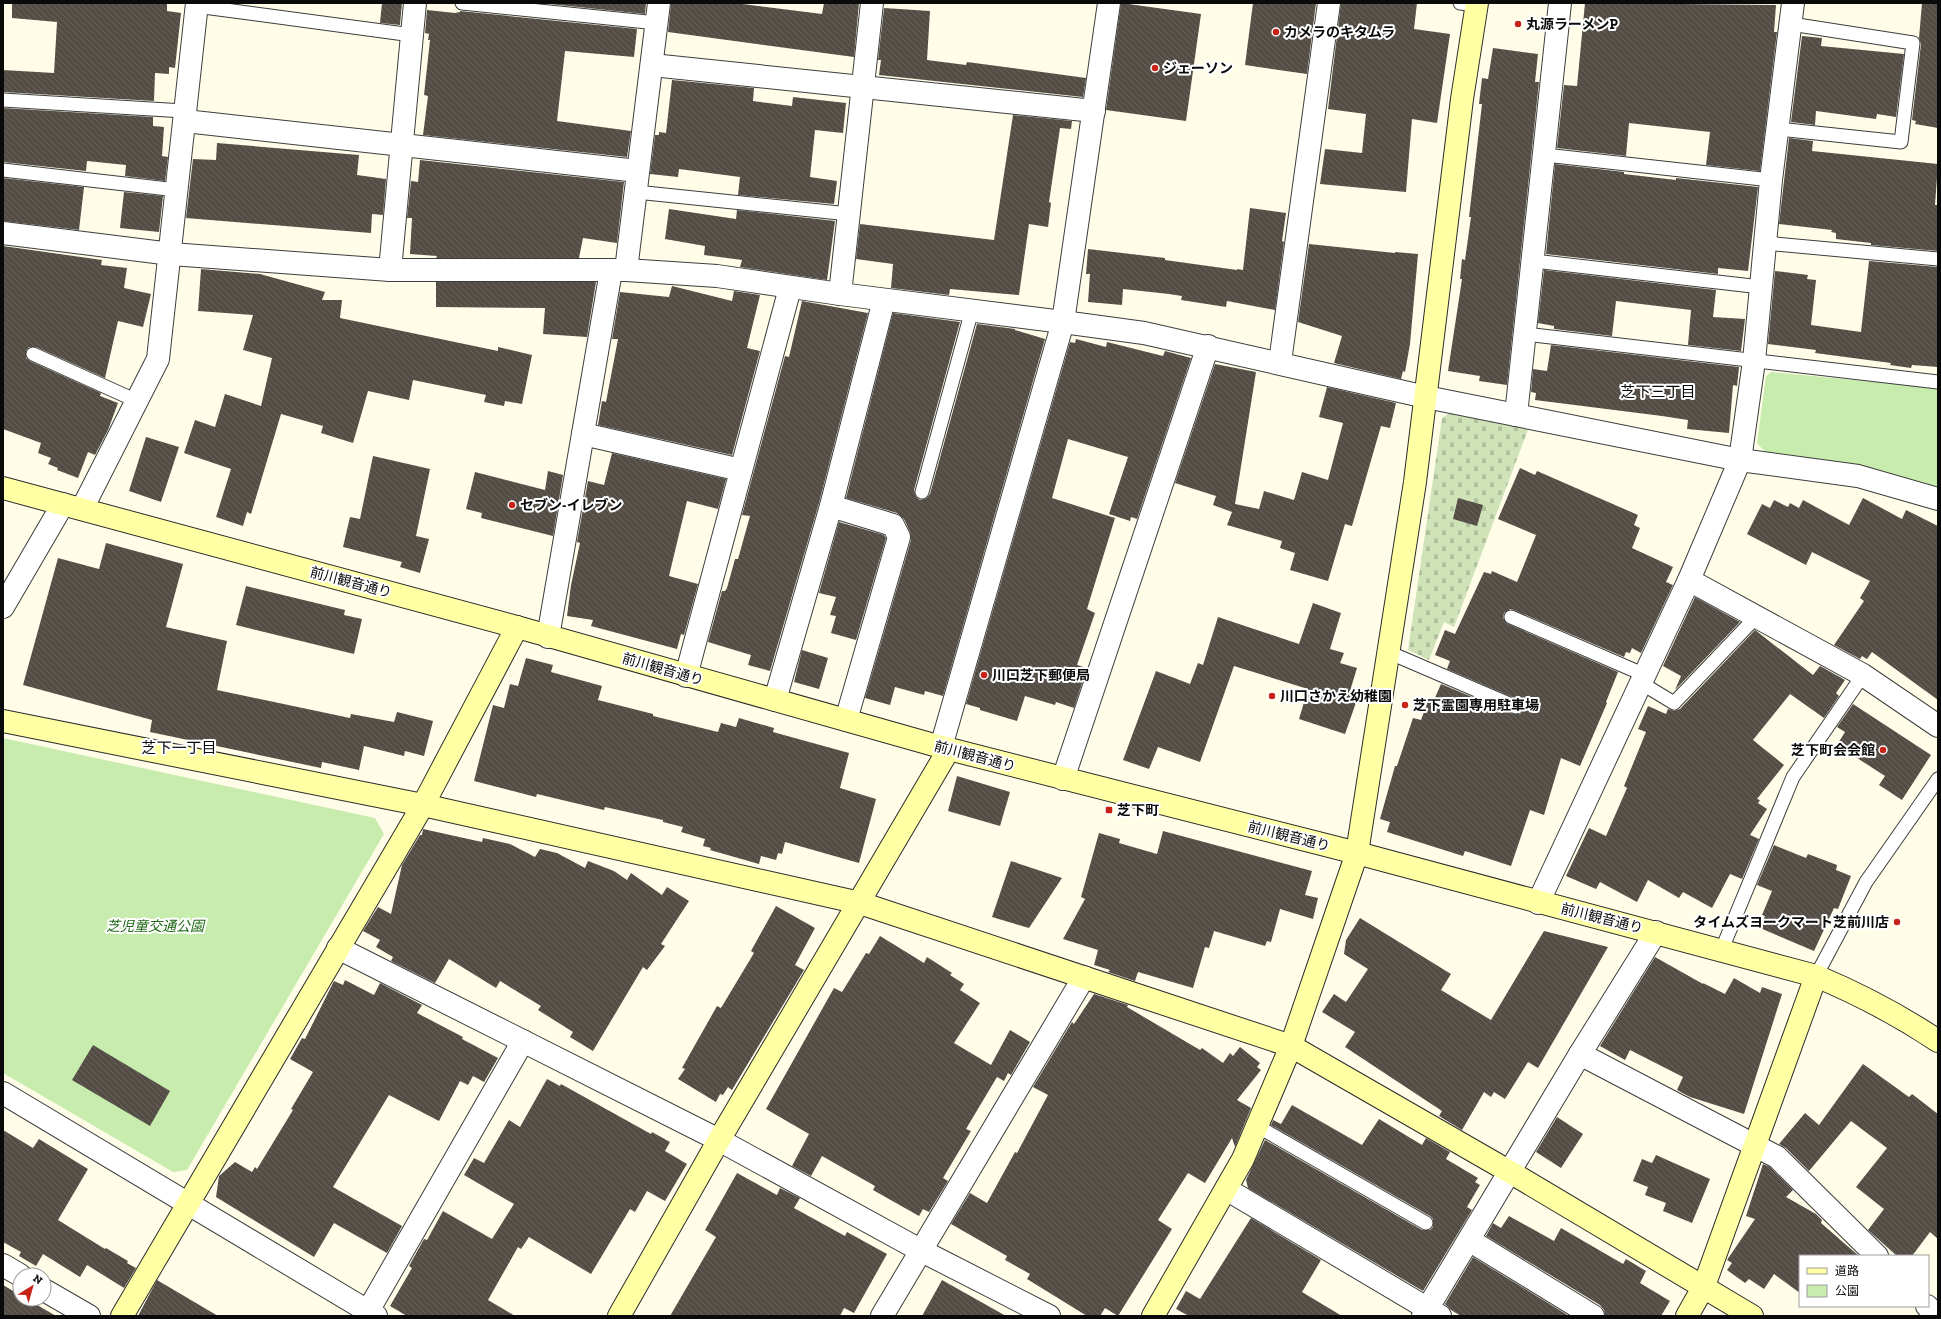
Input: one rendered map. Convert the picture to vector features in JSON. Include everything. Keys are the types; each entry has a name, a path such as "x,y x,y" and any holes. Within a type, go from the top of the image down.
{"street":[{"path":"390,270 415,3"},
{"path":"840,294 864,87 872,3"},
{"path":"619,1316 719,1140 860,903 945,748 1063,322 1109,3"},
{"path":"1280,362 1329,3"},
{"path":"1516,415 1534,261 1560,3"},
{"path":"1538,903 1689,580 1740,460 1754,361 1771,180 1793,3"},
{"path":"1157,1315 1243,1159 1291,1046 1357,853 1415,482 1462,99 1471,4"},
{"path":"3,607 72,506 137,401 158,360 171,254 196,5"},
{"path":"548,637 583,434 637,181 658,13"},
{"path":"652,65 1094,110"},
{"path":"184,116 403,144 637,181"},
{"path":"3,233 171,254 390,270 619,271 717,276 790,288 1144,333 1280,362 1426,396 1740,460 1858,476 1938,499"},
{"path":"686,676 790,288"},
{"path":"775,700 831,506 884,300"},
{"path":"1063,779 1208,346"},
{"path":"583,434 741,470"},
{"name":"前川観音通り","path":"3,488 517,627 945,748 1357,853 1538,903 1722,949 1816,976 1858,994 1910,1022 1938,1042"},
{"path":"831,506 893,525 899,537 846,720"},
{"path":"1689,580 1864,675 1938,726"},
{"path":"122,1316 423,805 517,627"},
{"path":"3,721 423,805 860,903 1291,1046 1510,1172 1704,1286 1752,1316"},
{"path":"1226,1189 1430,1314 1469,1240 1580,1054 1656,932"},
{"path":"338,948 719,1140 920,1250 1049,1316"},
{"path":"1687,1316 1704,1286 1816,976"},
{"path":"882,1316 1084,977"},
{"path":"3,1093 372,1314 523,1041"},
{"path":"1580,1054 1777,1157 1876,1255"},
{"path":"1469,1240 1593,1316"},
{"path":"3,1265 12,1270"},
{"path":"52,1295 89,1316"},
{"path":"1928,1307 1937,1316"}],"lane":[{"path":"462,3 658,13"},
{"path":"196,5 412,35"},
{"path":"1778,129 1901,142 1913,43 1790,24"},
{"path":"3,100 184,116"},
{"path":"1545,155 1771,180"},
{"path":"3,170 177,190"},
{"path":"637,181 849,214"},
{"path":"1765,243 1938,258"},
{"path":"1534,261 1761,287"},
{"path":"922,492 972,310"},
{"path":"1525,334 1938,382"},
{"path":"33,354 137,401"},
{"path":"1511,617 1643,679 1674,703 1757,616"},
{"path":"1388,652 1516,707"},
{"path":"1722,949 1793,777 1864,675"},
{"path":"1816,976 1866,882 1938,779"},
{"path":"1257,1126 1426,1223"}],"green space":[{"path":"1771,372 1938,388 1938,488 1862,467 1765,452 1757,443 1766,376"},
{"path":"1451,412 1529,427 1454,627 1444,622 1429,660 1408,650 1442,418"},
{"name":"芝児童交通公園","path":"3,738 375,818 384,834 187,1170 173,1172 3,1073"}],"building":[{"path":"12,3 167,3 167,11 181,13 175,68 169,67 169,74 155,73 154,101 3,92 3,70 54,73 57,22 12,18"},
{"path":"382,3 402,3 400,25 380,23"},
{"path":"540,3 646,3 645,14"},
{"path":"671,3 735,3 822,14 824,3 859,3 854,57 668,32"},
{"path":"1121,3 1201,14 1186,121 1106,110"},
{"path":"1253,3 1316,3 1307,74 1245,65"},
{"path":"1341,3 1417,3 1414,29 1450,34 1437,123 1412,119 1406,192 1320,184 1325,149 1362,153 1366,114 1328,109"},
{"path":"1585,3 1776,5 1774,32 1777,32 1760,171 1706,165 1710,132 1629,123 1626,156 1557,148 1564,85 1577,86"},
{"path":"1922,3 1938,3 1938,128 1915,124 1916,121 1912,120 1921,44 1919,38"},
{"path":"884,8 930,11 927,60 966,65 967,62 1086,78 1083,97 879,75 881,60 878,60"},
{"path":"427,10 455,13 460,11 637,29 634,57 565,51 557,121 631,131 627,157 423,135 428,96 424,95 430,40 428,40 429,34 425,33"},
{"path":"1802,36 1822,38 1821,46 1904,54 1896,117 1877,114 1876,119 1816,111 1815,125 1791,122"},
{"path":"1493,48 1538,54 1535,82 1539,82 1507,385 1479,381 1480,376 1448,371 1462,279 1460,279 1462,259 1465,260 1471,217 1469,217 1482,104 1479,104 1482,78 1488,79"},
{"path":"672,80 754,88 753,101 792,106 793,97 846,103 843,133 815,130 810,177 837,181 834,204 738,195 740,177 679,169 678,177 650,174 655,135 659,135 659,132 666,133"},
{"path":"3,108 153,117 153,126 164,127 162,156 168,157 165,181 125,176 126,165 87,161 86,171 3,162"},
{"path":"1013,115 1072,121 1071,129 1060,128 1049,202 1051,203 1048,227 1029,224 1019,295 950,289 949,295 891,288 893,264 856,259 860,224 994,240"},
{"path":"1789,138 1813,141 1812,151 1938,164 1935,205 1938,205 1938,251 1871,245 1871,243 1836,239 1836,233 1831,232 1832,230 1779,224"},
{"path":"217,143 359,155 357,175 386,179 383,215 372,214 371,233 186,218 193,159 216,160"},
{"path":"420,160 624,182 617,243 583,238 579,258 436,258 437,256 410,254 412,218 407,218 411,181 418,182"},
{"path":"1555,164 1676,180 1676,178 1758,187 1748,271 1718,268 1718,274 1546,254"},
{"path":"3,178 84,187 79,230 3,221"},
{"path":"124,192 163,196 159,232 120,228"},
{"path":"1250,208 1286,213 1282,241 1284,242 1275,310 1227,301 1226,307 1181,300 1182,296 1123,289 1122,305 1088,302 1090,274 1086,274 1088,249 1165,258 1165,260 1243,270"},
{"path":"669,209 736,219 737,210 835,221 827,280 740,267 742,260 704,255 705,246 665,239"},
{"path":"1309,244 1418,254 1410,344 1405,372 1403,371 1401,379 1334,363 1342,336 1298,322"},
{"path":"3,246 102,260 101,265 127,268 124,288 151,294 143,327 118,321 105,378 36,347 29,347 26,351 26,358 30,361 101,393 100,396 118,403 108,430 95,455 88,452 78,478 57,470 58,468 48,464 51,458 38,453 41,443 3,429"},
{"path":"1869,261 1938,267 1938,367 1912,365 1911,368 1890,365 1891,363 1815,353 1816,350 1768,344 1775,271 1808,275 1807,279 1816,280 1811,325 1861,332"},
{"path":"201,269 260,274 325,292 322,300 342,300 340,318 498,351 498,347 532,355 522,404 505,401 504,406 484,402 486,395 413,380 409,400 368,391 353,443 321,433 323,426 281,414 251,514 247,512 243,526 216,517 231,469 184,453 195,420 215,427 225,394 261,406 272,358 243,350 253,315 198,311"},
{"path":"1544,270 1716,290 1713,317 1745,319 1741,351 1688,345 1691,310 1616,301 1612,336 1554,329 1554,326 1538,323"},
{"path":"436,282 596,282 587,337 543,334 545,308 436,307"},
{"path":"672,286 732,301 734,291 760,295 747,348 760,351 732,455 598,425 602,401 606,402 618,339 612,339 620,292 669,297"},
{"path":"802,301 868,313 819,503 770,671 748,665 751,655 708,642 722,591 725,591 727,588 735,559 738,559 750,516 742,515 785,356 789,357"},
{"path":"893,313 960,322 914,490 916,497 920,500 927,498 930,494 977,324 1015,329 1045,339 943,696 925,691 924,695 895,687 890,705 865,698 911,540 910,532 904,519 897,513 846,498"},
{"path":"1076,339 1106,347 1107,342 1163,356 1165,351 1191,358 1137,519 1131,517 1130,521 1109,514 1128,457 1068,439 1052,498 1115,518 1087,609 1095,613 1077,665 1087,668 1074,708 1056,702 1055,705 1025,696 1017,721 980,710 980,708 966,704 1070,342 1075,343"},
{"path":"1551,345 1739,367 1737,386 1733,385 1729,433 1687,429 1688,420 1535,400 1536,393 1531,392 1533,369 1547,371"},
{"path":"1215,364 1256,372 1235,504 1259,509 1264,491 1294,500 1302,472 1328,480 1343,423 1319,417 1327,387 1396,403 1390,428 1381,426 1352,526 1345,524 1328,581 1290,570 1295,553 1280,548 1282,541 1227,525 1232,512 1213,505 1216,496 1175,483"},
{"path":"146,437 179,447 161,502 129,491"},
{"path":"612,453 726,479 718,509 687,501 669,576 698,584 684,635 681,634 677,649 591,626 593,620 567,616 571,585 580,543 577,542 588,481 604,485"},
{"path":"373,456 430,469 416,536 429,539 420,573 400,567 402,562 343,547 350,517 360,519"},
{"path":"1520,468 1535,475 1537,471 1638,515 1634,525 1640,528 1632,548 1673,567 1666,582 1673,585 1641,653 1632,648 1630,653 1626,652 1624,657 1514,610 1510,609 1504,613 1503,618 1508,624 1618,672 1606,702 1607,703 1580,766 1561,758 1544,815 1530,810 1511,866 1465,851 1463,856 1387,832 1390,822 1380,819 1395,766 1397,766 1413,718 1421,720 1429,698 1434,700 1441,684 1513,714 1520,714 1523,710 1524,706 1519,700 1447,669 1450,661 1435,655 1445,630 1455,634 1484,572 1491,574 1492,571 1517,582 1536,535 1498,519"},
{"path":"548,471 563,475 553,536 481,518 482,513 466,509 475,472 545,490"},
{"path":"1458,498 1483,505 1477,526 1453,519"},
{"path":"1863,498 1902,519 1906,510 1938,526 1938,700 1872,652 1867,659 1862,656 1860,659 1834,645 1864,601 1860,598 1870,581 1812,552 1806,565 1747,534 1762,504 1770,508 1774,500 1788,507 1790,503 1799,508 1803,500 1849,525"},
{"path":"839,522 884,535 886,538 856,640 831,633 836,616 830,615 836,597 819,593"},
{"path":"106,543 183,564 166,627 227,641 217,690 350,718 351,714 394,722 397,712 433,721 424,756 405,751 404,756 364,746 359,770 322,762 321,768 150,732 152,720 23,685 58,558 99,569"},
{"path":"246,586 345,610 344,615 362,619 354,654 236,625"},
{"path":"1695,597 1740,622 1675,690 1681,676 1663,666"},
{"path":"1313,603 1341,613 1330,649 1344,653 1340,663 1357,668 1350,691 1359,694 1345,734 1299,719 1308,689 1234,666 1200,762 1158,747 1149,769 1123,760 1156,671 1190,684 1198,663 1203,665 1218,617 1299,644"},
{"path":"1755,630 1813,675 1820,666 1845,680 1836,693 1839,696 1824,718 1790,694 1753,740 1784,765 1757,799 1760,800 1758,803 1767,809 1750,835 1759,839 1742,879 1730,874 1712,908 1683,892 1679,898 1648,880 1637,902 1600,882 1596,889 1566,876 1589,828 1606,836 1627,788 1624,786 1646,732 1638,729 1648,706 1666,714 1668,709 1674,711 1680,709"},
{"path":"802,650 828,658 819,689 794,682"},
{"path":"526,658 553,665 551,672 602,686 598,700 653,714 653,716 718,732 721,723 736,727 739,718 774,728 773,732 849,753 840,788 876,799 859,863 785,842 782,854 778,853 776,860 761,856 759,864 710,850 711,848 703,846 705,839 681,832 683,827 663,822 663,820 605,807 604,810 537,794 536,797 474,781 493,705 504,708 510,684 518,686"},
{"path":"1853,704 1931,755 1902,800 1879,785 1885,776 1837,745 1845,732 1837,727"},
{"path":"957,776 1010,792 1000,826 948,811"},
{"path":"423,829 482,842 483,838 510,844 535,857 540,849 557,853 585,868 588,861 614,871 627,880 631,873 662,895 667,887 689,901 661,944 665,946 647,970 643,967 593,1051 570,1037 573,1032 538,1010 541,1006 500,981 496,988 449,959 435,983 391,961 393,957 376,947 380,940 363,931 378,907 391,914 402,865 420,835 422,835"},
{"path":"1163,831 1312,871 1305,895 1318,898 1313,919 1280,909 1271,942 1267,941 1265,946 1214,931 1209,948 1205,947 1193,988 1138,972 1135,981 1108,972 1110,970 1094,965 1098,950 1063,939 1085,899 1081,897 1099,833 1120,839 1119,843 1157,854"},
{"path":"1774,845 1806,858 1808,854 1837,865 1836,870 1851,876 1838,909 1834,908 1814,951 1760,928 1765,916 1762,915 1772,891 1757,885"},
{"path":"1011,861 1062,878 1029,928 992,917"},
{"path":"776,906 815,928 795,965 804,970 732,1090 728,1087 723,1095 720,1094 716,1102 678,1079 685,1069 682,1068 717,1006 721,1008 754,953 751,951"},
{"path":"1360,918 1451,974 1441,990 1491,1020 1544,931 1608,947 1538,1068 1528,1062 1505,1099 1494,1092 1491,1097 1484,1092 1462,1130 1439,1116 1442,1111 1345,1047 1355,1032 1322,1012 1334,994 1346,1002 1368,969 1344,954 1346,940"},
{"path":"880,936 924,963 927,957 952,973 950,975 964,984 960,990 980,1003 954,1043 991,1065 1010,1030 1030,1042 1011,1075 1008,1073 1004,1081 997,1077 966,1129 971,1131 943,1178 948,1181 929,1212 923,1209 919,1216 873,1190 875,1186 822,1156 811,1176 792,1166 809,1134 766,1109 834,988 842,992 866,953 869,954"},
{"path":"1655,957 1703,984 1725,994 1734,978 1760,993 1762,987 1782,994 1744,1114 1690,1097 1677,1090 1683,1077 1630,1050 1625,1060 1600,1046"},
{"path":"345,980 374,995 380,983 422,1005 417,1013 463,1037 462,1039 498,1058 484,1082 473,1076 468,1085 460,1081 439,1121 389,1095 333,1187 402,1226 387,1253 334,1223 314,1257 216,1197 219,1176 235,1162 252,1172 255,1167 257,1169 293,1110 291,1109 313,1072 290,1059 302,1038 305,1039 334,981 343,985"},
{"path":"1094,994 1128,1005 1127,1007 1200,1050 1202,1048 1223,1063 1230,1053 1233,1056 1240,1047 1260,1063 1257,1067 1261,1070 1237,1100 1251,1108 1235,1147 1232,1138 1205,1183 1188,1173 1158,1220 1172,1229 1118,1316 1105,1308 1100,1316 1087,1316 1027,1279 1030,1274 1005,1260 1007,1256 951,1224 970,1193 987,1203 1015,1152 1017,1153 1048,1095 1033,1087 1072,1022 1074,1024"},
{"path":"93,1045 170,1091 150,1126 72,1080"},
{"path":"1863,1064 1909,1097 1912,1094 1938,1114 1938,1239 1930,1232 1913,1255 1896,1255 1868,1230 1884,1209 1856,1187 1887,1148 1851,1121 1809,1171 1786,1148 1779,1144 1805,1113 1819,1125"},
{"path":"547,1079 560,1086 561,1084 651,1134 652,1132 670,1142 665,1151 687,1164 665,1201 647,1191 635,1212 630,1209 591,1274 529,1237 521,1249 518,1247 488,1300 515,1316 407,1316 390,1306 412,1268 409,1266 424,1239 427,1240 443,1211 492,1239 514,1204 464,1175 474,1158 484,1163 509,1120 520,1127"},
{"path":"1292,1105 1362,1145 1379,1119 1422,1145 1426,1138 1450,1152 1446,1159 1478,1178 1475,1182 1480,1185 1467,1207 1472,1210 1423,1291 1248,1188 1246,1180 1265,1140 1422,1230 1430,1230 1433,1227 1433,1219 1430,1216 1271,1125 1273,1120 1281,1124"},
{"path":"1557,1117 1583,1134 1561,1168 1536,1152"},
{"path":"3,1130 33,1148 39,1139 88,1169 58,1220 105,1249 106,1248 128,1261 127,1263 136,1268 124,1288 87,1265 80,1277 43,1254 36,1266 19,1256 21,1252 3,1242"},
{"path":"1656,1155 1710,1179 1692,1223 1663,1211 1666,1203 1645,1195 1648,1187 1633,1181 1642,1159 1652,1163"},
{"path":"1763,1164 1770,1167 1793,1190 1786,1197 1816,1214 1822,1220 1821,1223 1858,1255 1799,1255 1799,1292 1774,1274 1764,1289 1749,1279 1745,1283 1727,1270 1732,1263 1727,1260 1755,1219 1746,1216"},
{"path":"737,1173 777,1195 780,1188 800,1198 794,1208 845,1236 847,1232 887,1254 854,1313 844,1308 840,1316 670,1316 716,1237 705,1230"},
{"path":"1509,1216 1554,1241 1561,1228 1623,1264 1626,1259 1646,1271 1640,1283 1670,1301 1661,1316 1605,1316 1604,1310 1600,1305 1486,1236 1493,1223 1501,1228"},
{"path":"1251,1218 1321,1260 1302,1292 1342,1316 1189,1316 1176,1309 1186,1291 1200,1299"},
{"path":"1473,1257 1569,1316 1461,1316 1451,1310 1445,1304"},
{"path":"157,1280 218,1316 138,1316"},
{"path":"942,1280 1006,1316 922,1316"},
{"path":"3,1285 12,1290 12,1307 41,1307 56,1316 3,1316"}],"place":[{"name":"丸源ラーメンP","path":"1518,24"},
{"name":"カメラのキタムラ","path":"1276,32"},
{"name":"ジェーソン","path":"1155,68"},
{"name":"セブン-イレブン","path":"512,505"},
{"name":"川口芝下郵便局","path":"984,675"},
{"name":"川口さかえ幼稚園","path":"1272,696"},
{"name":"芝下霊園専用駐車場","path":"1405,705"},
{"name":"芝下町会会館","path":"1883,750"},
{"name":"芝下町","path":"1109,810"},
{"name":"タイムズヨークマート芝前川店","path":"1897,922"}],"district":[{"name":"芝下三丁目","path":"1658,392"},
{"name":"芝下一丁目","path":"179,748"}]}
